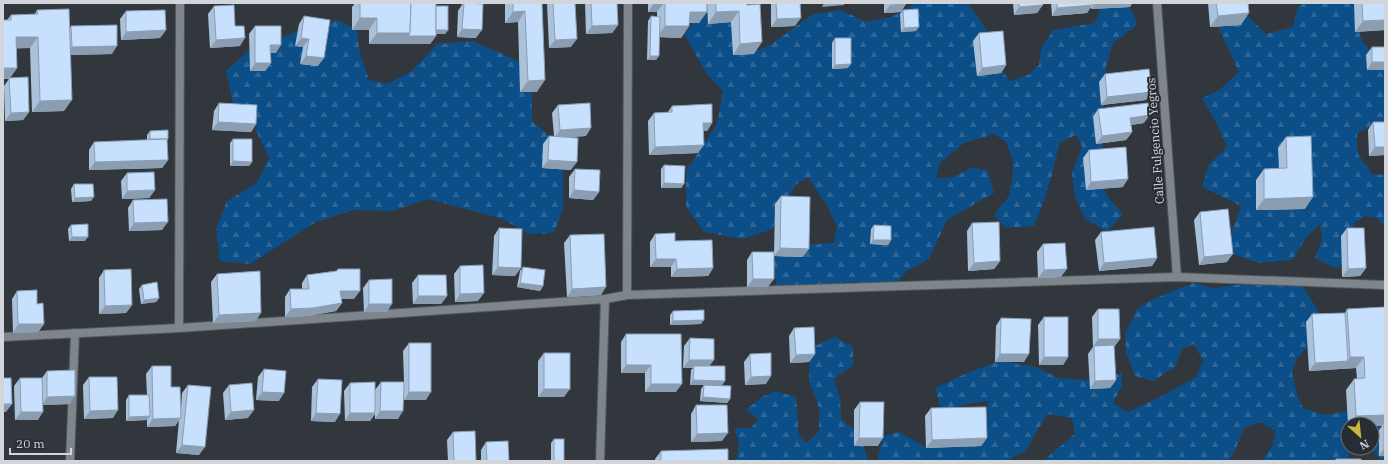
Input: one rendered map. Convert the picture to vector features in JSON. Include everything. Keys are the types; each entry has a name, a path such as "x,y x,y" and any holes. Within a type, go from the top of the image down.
{"street":[{"path":"179,328 180,3"},
{"path":"627,295 628,3"},
{"name":"Calle Fulgencio Yegros","path":"1157,3 1176,277"},
{"path":"3,337 179,328 605,299 627,295 1176,277 1385,285"},
{"path":"600,461 605,299"},
{"path":"70,461 75,333"}],"green space":[{"path":"916,3 968,3 986,29 991,57 1010,81 1028,75 1039,65 1041,49 1053,30 1095,23 1103,3 1116,3 1126,5 1129,8 1135,17 1137,25 1113,43 1106,67 1108,94 1100,115 1103,137 1100,177 1107,196 1123,214 1107,232 1085,219 1075,197 1072,173 1082,146 1076,135 1059,143 1049,185 1034,226 1006,228 994,215 1009,196 1012,181 1013,161 1006,142 994,134 964,143 939,164 936,178 953,177 973,167 988,171 994,193 947,220 929,259 907,271 892,289 869,292 858,281 824,287 777,286 772,265 781,247 834,243 837,226 828,207 808,177 795,185 772,229 743,239 704,232 686,206 686,171 717,124 723,91 707,74 684,34 700,14 720,10 744,32 756,51 772,44 813,14 841,10 866,22 892,17"},
{"path":"1303,3 1358,3 1360,8 1361,38 1368,48 1385,59 1385,122 1378,123 1357,133 1358,154 1372,174 1385,175 1385,227 1377,218 1366,216 1353,224 1354,245 1338,269 1315,258 1322,240 1320,224 1307,236 1292,260 1259,263 1230,253 1231,234 1241,206 1202,187 1209,164 1227,147 1215,120 1202,98 1219,90 1239,72 1215,20 1244,13 1266,34 1293,27 1297,9"},
{"path":"338,20 357,30 360,53 369,80 387,84 412,71 437,44 472,41 503,54 530,68 532,88 532,121 547,134 563,171 563,209 554,233 529,234 503,219 428,199 393,211 354,210 316,222 250,264 220,261 216,229 227,201 257,183 269,158 254,126 233,102 226,71 249,50 306,28"},
{"path":"1271,281 1303,287 1318,310 1317,323 1311,343 1297,358 1292,373 1298,398 1303,408 1321,414 1335,414 1385,401 1385,461 1377,461 1380,457 1379,456 1380,456 1380,416 1340,416 1340,456 1348,456 1348,461 1261,461 1272,447 1276,431 1260,422 1243,429 1235,451 1228,461 1043,461 1075,434 1072,418 1047,414 1026,450 1007,461 874,461 878,458 883,436 899,432 926,447 963,443 984,426 988,401 971,403 942,412 935,388 965,374 999,361 1036,367 1058,378 1096,381 1122,373 1122,386 1113,403 1128,412 1164,395 1196,377 1203,361 1194,344 1182,349 1175,367 1153,381 1135,376 1126,352 1125,335 1137,309 1151,300 1193,283 1212,288"},
{"path":"835,337 853,347 853,365 834,379 840,398 841,419 860,437 868,461 730,461 737,458 739,443 734,428 751,428 758,419 746,410 760,398 775,391 796,397 799,436 807,443 819,431 819,408 809,381 810,348"}],"building":[{"path":"360,3 411,3 410,33 377,33 377,18 360,18"},
{"path":"411,3 436,3 436,36 408,36 410,33"},
{"path":"464,3 483,4 482,30 462,29"},
{"path":"513,3 542,3 545,80 528,81 525,11 513,12"},
{"path":"553,3 575,3 577,39 555,40"},
{"path":"591,3 617,3 618,25 592,26"},
{"path":"665,3 707,3 707,12 690,12 689,26 665,26"},
{"path":"716,3 747,3 747,5 760,4 762,42 740,44 739,11 716,12"},
{"path":"776,3 800,3 801,18 777,19"},
{"path":"890,3 906,3 906,4 890,5"},
{"path":"1019,3 1043,3 1043,5 1019,7"},
{"path":"1057,3 1092,3 1092,5 1057,8"},
{"path":"1216,3 1248,3 1249,13 1218,16"},
{"path":"1362,3 1385,3 1385,20 1363,21"},
{"path":"234,5 235,26 244,26 245,38 216,40 214,6"},
{"path":"436,6 448,6 448,30 436,30"},
{"path":"69,9 72,100 40,101 38,37 16,37 17,68 3,68 3,20 11,20 11,15 38,14 37,10"},
{"path":"918,9 919,27 904,28 903,10"},
{"path":"165,10 166,30 126,32 126,11"},
{"path":"304,16 330,20 324,58 306,56 309,39 301,38"},
{"path":"651,16 660,17 659,56 650,56"},
{"path":"117,25 117,46 72,47 71,26"},
{"path":"255,26 281,26 281,45 270,45 271,63 255,63"},
{"path":"1003,31 1006,65 982,68 979,33"},
{"path":"835,38 851,38 851,64 835,65"},
{"path":"1372,47 1385,47 1385,62 1372,62"},
{"path":"1149,69 1152,92 1107,97 1105,74"},
{"path":"28,77 29,112 11,113 9,78"},
{"path":"219,103 257,105 256,124 218,122"},
{"path":"590,103 591,128 560,130 558,105"},
{"path":"1148,103 1150,115 1130,118 1132,132 1102,136 1098,109"},
{"path":"712,104 712,123 703,123 704,145 655,147 654,113 672,112 672,106"},
{"path":"1373,122 1385,122 1385,147 1375,147"},
{"path":"168,130 168,139 150,139 150,131"},
{"path":"549,136 578,138 577,162 548,160"},
{"path":"1311,136 1313,197 1264,199 1264,169 1287,168 1286,137"},
{"path":"167,139 168,160 95,162 94,142"},
{"path":"233,139 252,139 252,162 233,161"},
{"path":"1126,147 1128,179 1091,182 1089,150"},
{"path":"664,165 685,166 684,184 664,183"},
{"path":"575,169 600,170 599,192 574,190"},
{"path":"154,172 155,190 127,191 127,173"},
{"path":"74,184 93,184 94,197 75,198"},
{"path":"781,196 810,197 809,249 780,248"},
{"path":"167,199 168,222 134,223 133,200"},
{"path":"1228,209 1233,254 1204,257 1200,212"},
{"path":"999,222 1000,261 974,263 972,223"},
{"path":"88,224 88,237 72,237 71,225"},
{"path":"874,225 891,226 891,240 873,240"},
{"path":"1154,227 1157,258 1104,263 1101,232"},
{"path":"499,228 522,229 521,268 498,267"},
{"path":"1347,228 1364,228 1366,268 1348,269"},
{"path":"675,233 675,241 712,240 713,268 677,269 676,259 656,259 655,234"},
{"path":"604,234 606,287 572,289 570,235"},
{"path":"1065,243 1067,269 1044,270 1043,244"},
{"path":"752,252 774,252 774,279 753,279"},
{"path":"483,265 484,293 460,294 460,266"},
{"path":"523,267 545,270 543,286 520,283"},
{"path":"131,269 132,305 105,306 104,270"},
{"path":"338,269 360,269 360,291 340,291 342,303 313,308 291,309 290,289 309,289 307,275 337,271"},
{"path":"260,271 261,313 219,315 217,274"},
{"path":"418,275 446,275 447,296 418,296"},
{"path":"392,279 392,304 369,304 369,280"},
{"path":"157,282 159,298 144,300 142,285"},
{"path":"37,290 37,304 43,303 44,324 18,324 17,291"},
{"path":"1385,307 1385,415 1356,416 1354,379 1365,378 1364,357 1350,357 1347,309"},
{"path":"1098,309 1119,309 1120,339 1098,339"},
{"path":"704,310 704,320 673,321 673,311"},
{"path":"1345,313 1348,361 1315,363 1312,314"},
{"path":"1044,317 1068,317 1068,357 1044,357"},
{"path":"1001,318 1031,319 1029,354 1000,354"},
{"path":"814,327 815,354 796,355 794,328"},
{"path":"626,334 681,334 682,384 651,384 651,365 626,365"},
{"path":"690,338 714,339 714,360 689,360"},
{"path":"409,343 431,343 431,392 409,392"},
{"path":"1114,345 1116,380 1095,381 1094,346"},
{"path":"544,353 570,353 570,389 544,389"},
{"path":"771,353 771,376 751,377 750,354"},
{"path":"152,366 171,366 171,387 180,387 181,418 153,419"},
{"path":"694,366 725,366 725,381 693,380"},
{"path":"264,369 286,371 284,393 262,392"},
{"path":"75,370 75,396 47,397 47,371"},
{"path":"89,377 117,377 118,410 90,411"},
{"path":"3,378 11,378 12,404 3,404"},
{"path":"20,378 42,378 43,412 21,412"},
{"path":"318,379 342,380 340,414 316,413"},
{"path":"375,382 375,413 350,413 350,383"},
{"path":"381,382 404,382 403,411 380,411"},
{"path":"252,383 254,410 231,412 229,385"},
{"path":"188,385 211,387 205,447 182,445"},
{"path":"704,385 731,386 730,399 703,397"},
{"path":"129,395 149,395 150,416 129,417"},
{"path":"860,402 884,402 883,438 859,438"},
{"path":"696,405 727,405 728,433 697,434"},
{"path":"986,407 987,438 932,440 931,408"},
{"path":"1385,422 1385,448 1384,448"},
{"path":"475,431 476,461 454,461 453,432"},
{"path":"554,439 564,439 564,461 554,461"},
{"path":"508,441 509,461 487,461 486,442"},
{"path":"728,449 728,461 661,461 661,451"},
{"path":"1336,459 1361,459 1361,461 1336,461"}]}
